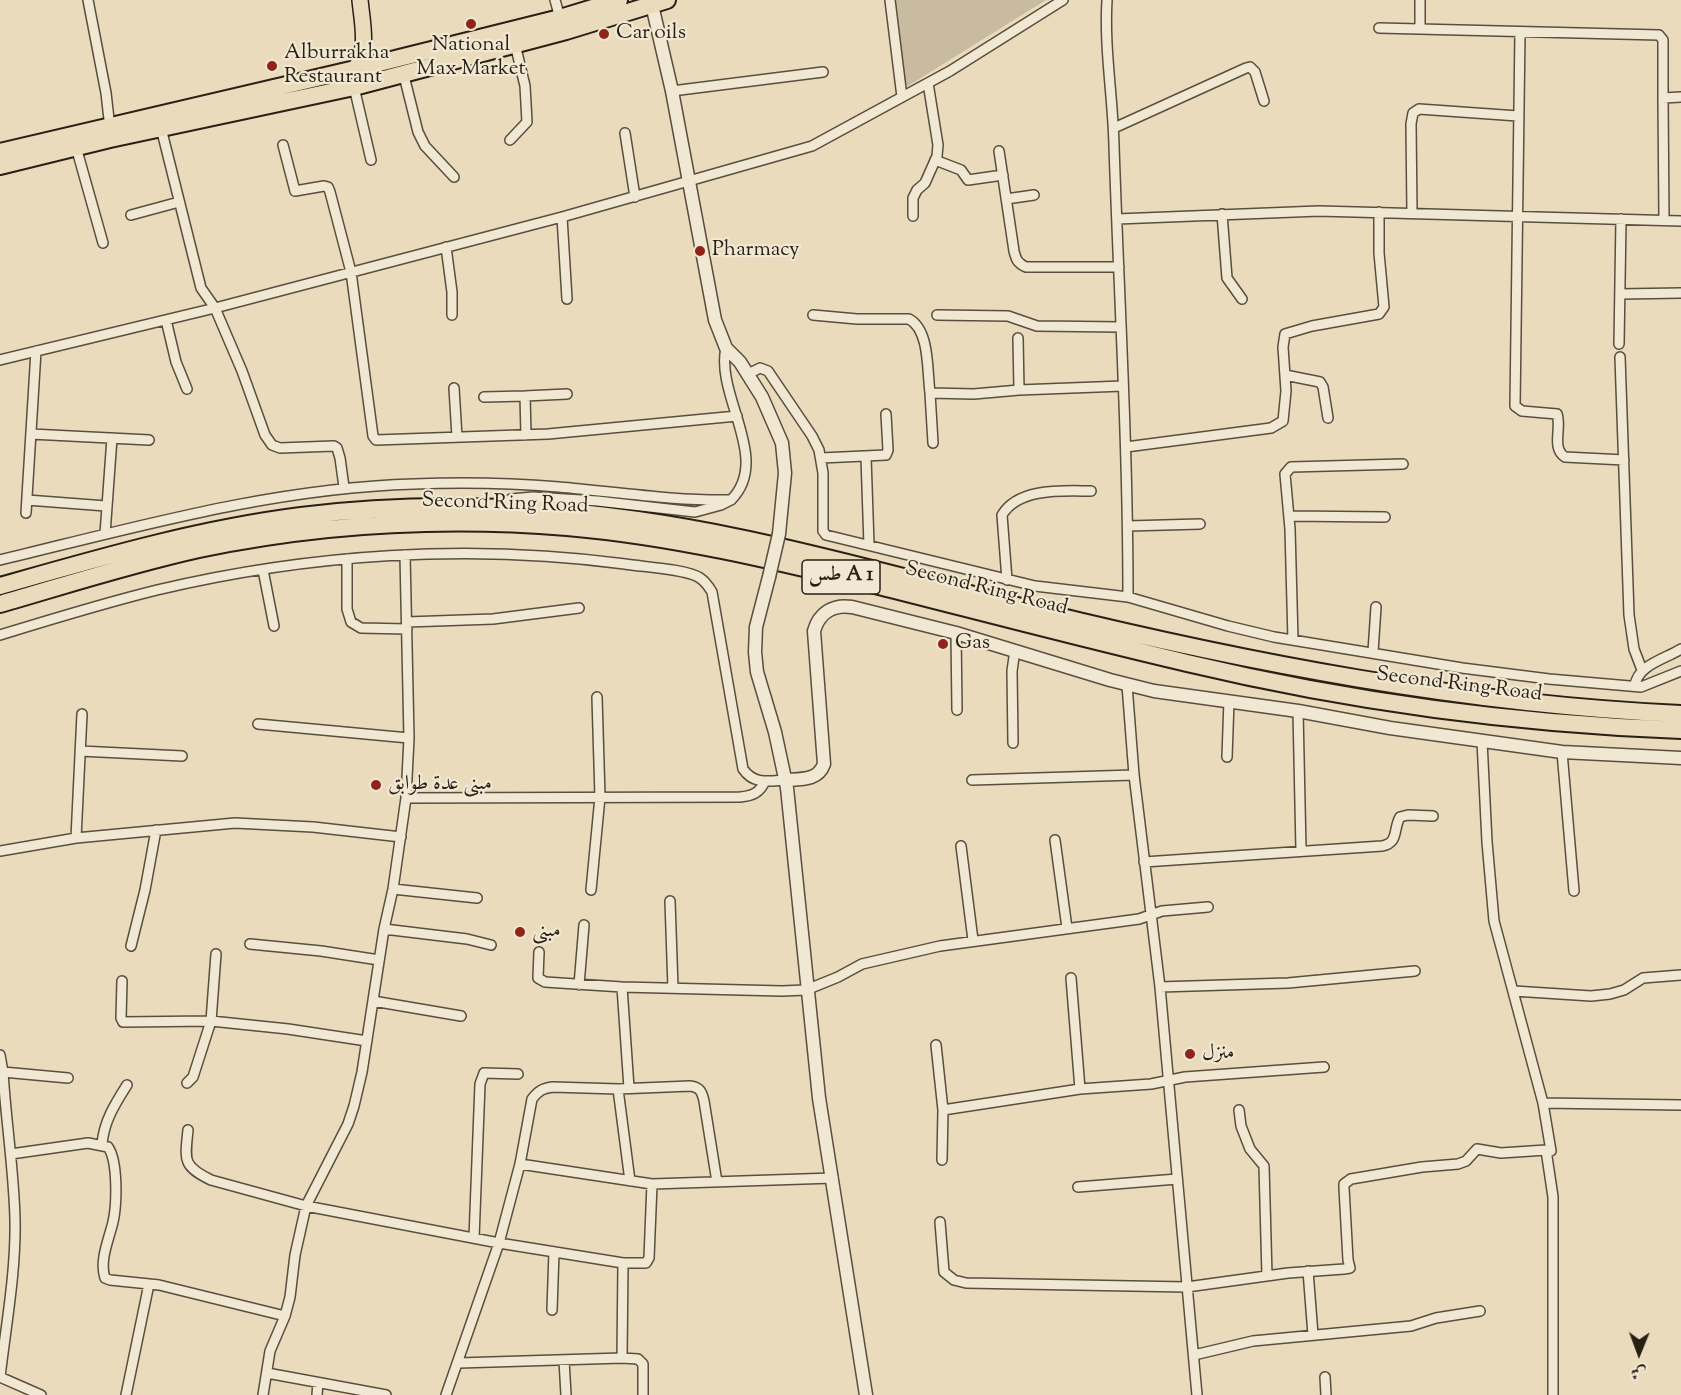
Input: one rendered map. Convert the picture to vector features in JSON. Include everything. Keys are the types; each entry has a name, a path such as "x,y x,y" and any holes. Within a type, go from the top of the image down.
{"highway":[{"path":"0,152 110,132 560,18 619,0"},
{"path":"0,166 76,147 110,132 161,128 354,87 403,72 566,31 659,3"},
{"name":"Second Ring Road","path":"0,586 129,550 268,520 365,510 430,507 574,512 715,532 1181,645 1306,670 1494,699 1681,714"},
{"name":"Second Ring Road","path":"0,604 161,558 283,535 358,527 425,524 567,527 657,538 744,554 1188,663 1317,690 1482,713 1580,723 1681,729"}],"main road":[{"path":"355,69 362,54 360,0"},
{"path":"363,33 369,50 381,62"}],"street":[{"path":"88,0 106,93 110,132"},
{"path":"555,0 560,18"},
{"path":"890,0 902,98"},
{"path":"0,360 215,308 562,217 689,183 812,146 950,71 1063,0"},
{"path":"1107,0 1107,49 1114,128 1124,386 1128,597"},
{"path":"1420,0 1420,29"},
{"path":"659,3 672,90 715,320 726,348 740,362 771,414 782,443 785,473 779,534 756,627 755,652 757,672 775,732 785,780 819,1098 867,1395"},
{"path":"1379,28 1659,35 1663,40 1664,220"},
{"path":"1520,32 1515,406 1522,411 1557,414 1558,448 1564,457 1624,460"},
{"path":"510,140 527,122 525,86 515,44"},
{"path":"1114,128 1246,68 1255,72 1264,101"},
{"path":"403,72 418,132 425,146 454,177"},
{"path":"672,90 824,72"},
{"path":"912,216 913,198 917,190 925,183 935,160 938,145 928,83"},
{"path":"354,87 371,160"},
{"path":"1663,98 1681,97"},
{"path":"1413,213 1411,124 1413,113 1419,109 1518,116"},
{"path":"161,128 201,288 215,308 268,441 280,448 334,446 340,458 344,487"},
{"path":"625,134 634,197"},
{"path":"283,145 295,191 324,186 329,189 340,223 351,272 374,439 526,435 736,417"},
{"path":"76,147 103,243"},
{"path":"999,151 1014,251 1016,260 1020,264 1026,267 1119,267"},
{"path":"935,160 961,170 968,180 1003,175"},
{"path":"1006,198 1034,195"},
{"path":"131,215 179,202"},
{"path":"1117,219 1319,211 1681,221"},
{"path":"1126,447 1278,426 1284,418 1283,347 1285,334 1312,326 1373,315 1384,308 1379,253 1379,212"},
{"path":"1222,214 1227,278 1242,299"},
{"path":"562,217 567,299"},
{"path":"1619,344 1621,219"},
{"path":"446,247 452,292 452,315"},
{"path":"1620,294 1681,293"},
{"path":"813,315 857,319 909,319 916,322 922,332 924,343 933,443"},
{"path":"937,315 1008,316 1037,326 1121,327"},
{"path":"166,320 176,362 188,389"},
{"path":"1018,338 1019,390"},
{"path":"501,508 514,498 546,496 695,512 721,506 731,500 742,486 746,470 744,440 724,375 726,348"},
{"path":"26,513 36,351"},
{"path":"1620,357 1630,626 1634,649 1642,670"},
{"path":"748,374 760,368 768,371 812,436 824,473 824,535 1035,586 1128,597 1228,626 1293,640 1518,675 1641,687 1681,671"},
{"path":"1285,375 1320,382 1323,387 1328,418"},
{"path":"930,393 974,394 1124,386"},
{"path":"454,388 457,437"},
{"path":"484,397 567,394"},
{"path":"525,396 526,435"},
{"path":"821,458 884,456 887,453 886,414"},
{"path":"31,434 149,440"},
{"path":"105,534 112,438"},
{"path":"866,456 869,545"},
{"path":"1293,640 1289,516 1285,474 1291,467 1403,464"},
{"path":"0,560 255,500 344,487 486,484 557,487 680,500 731,500"},
{"path":"1006,580 1002,515 1004,511 1038,492 1091,491"},
{"path":"27,500 106,506"},
{"path":"1289,516 1385,517"},
{"path":"1128,526 1200,524"},
{"path":"0,634 122,599 263,570 347,559 405,555 492,554 567,558 642,566 698,577 706,583 713,597 742,764 750,777 765,782 813,777 820,772 824,764 813,636 818,620 825,612 835,607 846,606 956,633 1127,685 1298,711 1390,728 1562,752 1681,758"},
{"path":"263,1395 270,1351 285,1316 306,1206 348,1124 359,1084 384,929 393,889 406,798 409,738 405,555"},
{"path":"347,559 347,609 351,621 362,628 493,619 579,608"},
{"path":"263,570 274,626"},
{"path":"1373,652 1376,607"},
{"path":"956,633 957,710"},
{"path":"1635,686 1642,670 1681,649"},
{"path":"1013,743 1012,670 1015,650"},
{"path":"1127,685 1134,775 1160,987 1197,1395"},
{"path":"591,890 600,797 597,697"},
{"path":"1227,757 1229,701"},
{"path":"1298,711 1301,850"},
{"path":"76,838 82,714"},
{"path":"258,724 409,738"},
{"path":"940,1222 944,1272 954,1280 966,1284 1187,1287 1308,1271 1350,1268 1347,1260 1344,1184 1351,1179 1422,1167 1458,1164 1466,1161 1477,1149 1501,1153 1551,1151 1543,1103 1494,921 1482,741"},
{"path":"80,752 182,756"},
{"path":"1562,752 1574,891"},
{"path":"972,780 1134,775"},
{"path":"406,798 745,796 758,792 765,782"},
{"path":"1144,862 1390,844 1394,840 1400,817 1433,816"},
{"path":"0,851 76,838 235,823 313,827 401,837"},
{"path":"131,946 145,890 156,830"},
{"path":"1055,840 1066,928"},
{"path":"961,846 973,940"},
{"path":"393,889 477,898"},
{"path":"670,901 673,988"},
{"path":"539,952 538,975 541,981 622,987 806,990 862,964 973,940 1139,919 1161,911 1208,907"},
{"path":"579,985 584,925"},
{"path":"384,929 466,939 491,945"},
{"path":"250,944 379,960"},
{"path":"187,1083 193,1077 211,1021 216,954"},
{"path":"1160,987 1288,983 1415,971"},
{"path":"1514,991 1591,996 1624,990 1643,978 1681,975"},
{"path":"1071,978 1080,1089"},
{"path":"122,981 123,1022 211,1021 288,1029 367,1041"},
{"path":"622,987 629,1088"},
{"path":"373,1001 461,1016"},
{"path":"936,1046 944,1110 942,1160"},
{"path":"0,1055 3,1072 4,1132 10,1154 15,1223 5,1300 0,1377 41,1395"},
{"path":"944,1110 1080,1089 1198,1076 1324,1067"},
{"path":"3,1072 68,1077"},
{"path":"474,1238 481,1078 484,1073 489,1072 518,1074"},
{"path":"102,1144 103,1129 108,1117 127,1085"},
{"path":"446,1395 499,1243 520,1164 532,1100 537,1092 553,1087 618,1089 690,1086 700,1089 717,1182"},
{"path":"618,1089 630,1181"},
{"path":"1543,1103 1681,1105"},
{"path":"1239,1110 1241,1126 1250,1149 1264,1166 1267,1276"},
{"path":"188,1130 185,1156 188,1163 199,1174 211,1180 306,1206 499,1243 622,1263 646,1263 649,1258 651,1184"},
{"path":"10,1154 88,1143 108,1147 115,1162 114,1219 107,1243 105,1278 149,1284 285,1316"},
{"path":"1546,1150 1553,1197 1553,1395"},
{"path":"520,1164 651,1184 833,1178"},
{"path":"1078,1186 1177,1179"},
{"path":"552,1310 554,1252"},
{"path":"622,1263 622,1358"},
{"path":"1308,1271 1313,1335"},
{"path":"126,1395 149,1284"},
{"path":"1194,1355 1253,1341 1411,1326 1436,1318 1480,1311"},
{"path":"459,1363 638,1359 643,1364 643,1395"},
{"path":"564,1360 566,1395"},
{"path":"267,1373 386,1395"},
{"path":"1325,1377 1326,1395"},
{"path":"316,1395 318,1383"}],"shaded area":[{"path":"895,0 1046,0 908,86 901,82"}],"place":[{"name":"National Max Market","path":"471,24"},
{"name":"Car oils","path":"604,34"},
{"name":"Alburrakha Restaurant","path":"272,66"},
{"name":"Pharmacy","path":"700,251"},
{"name":"Gas","path":"943,644"},
{"name":"مبنى عدة طوابق","path":"376,785"},
{"name":"مبنى","path":"520,932"},
{"name":"منزل","path":"1190,1054"}]}
